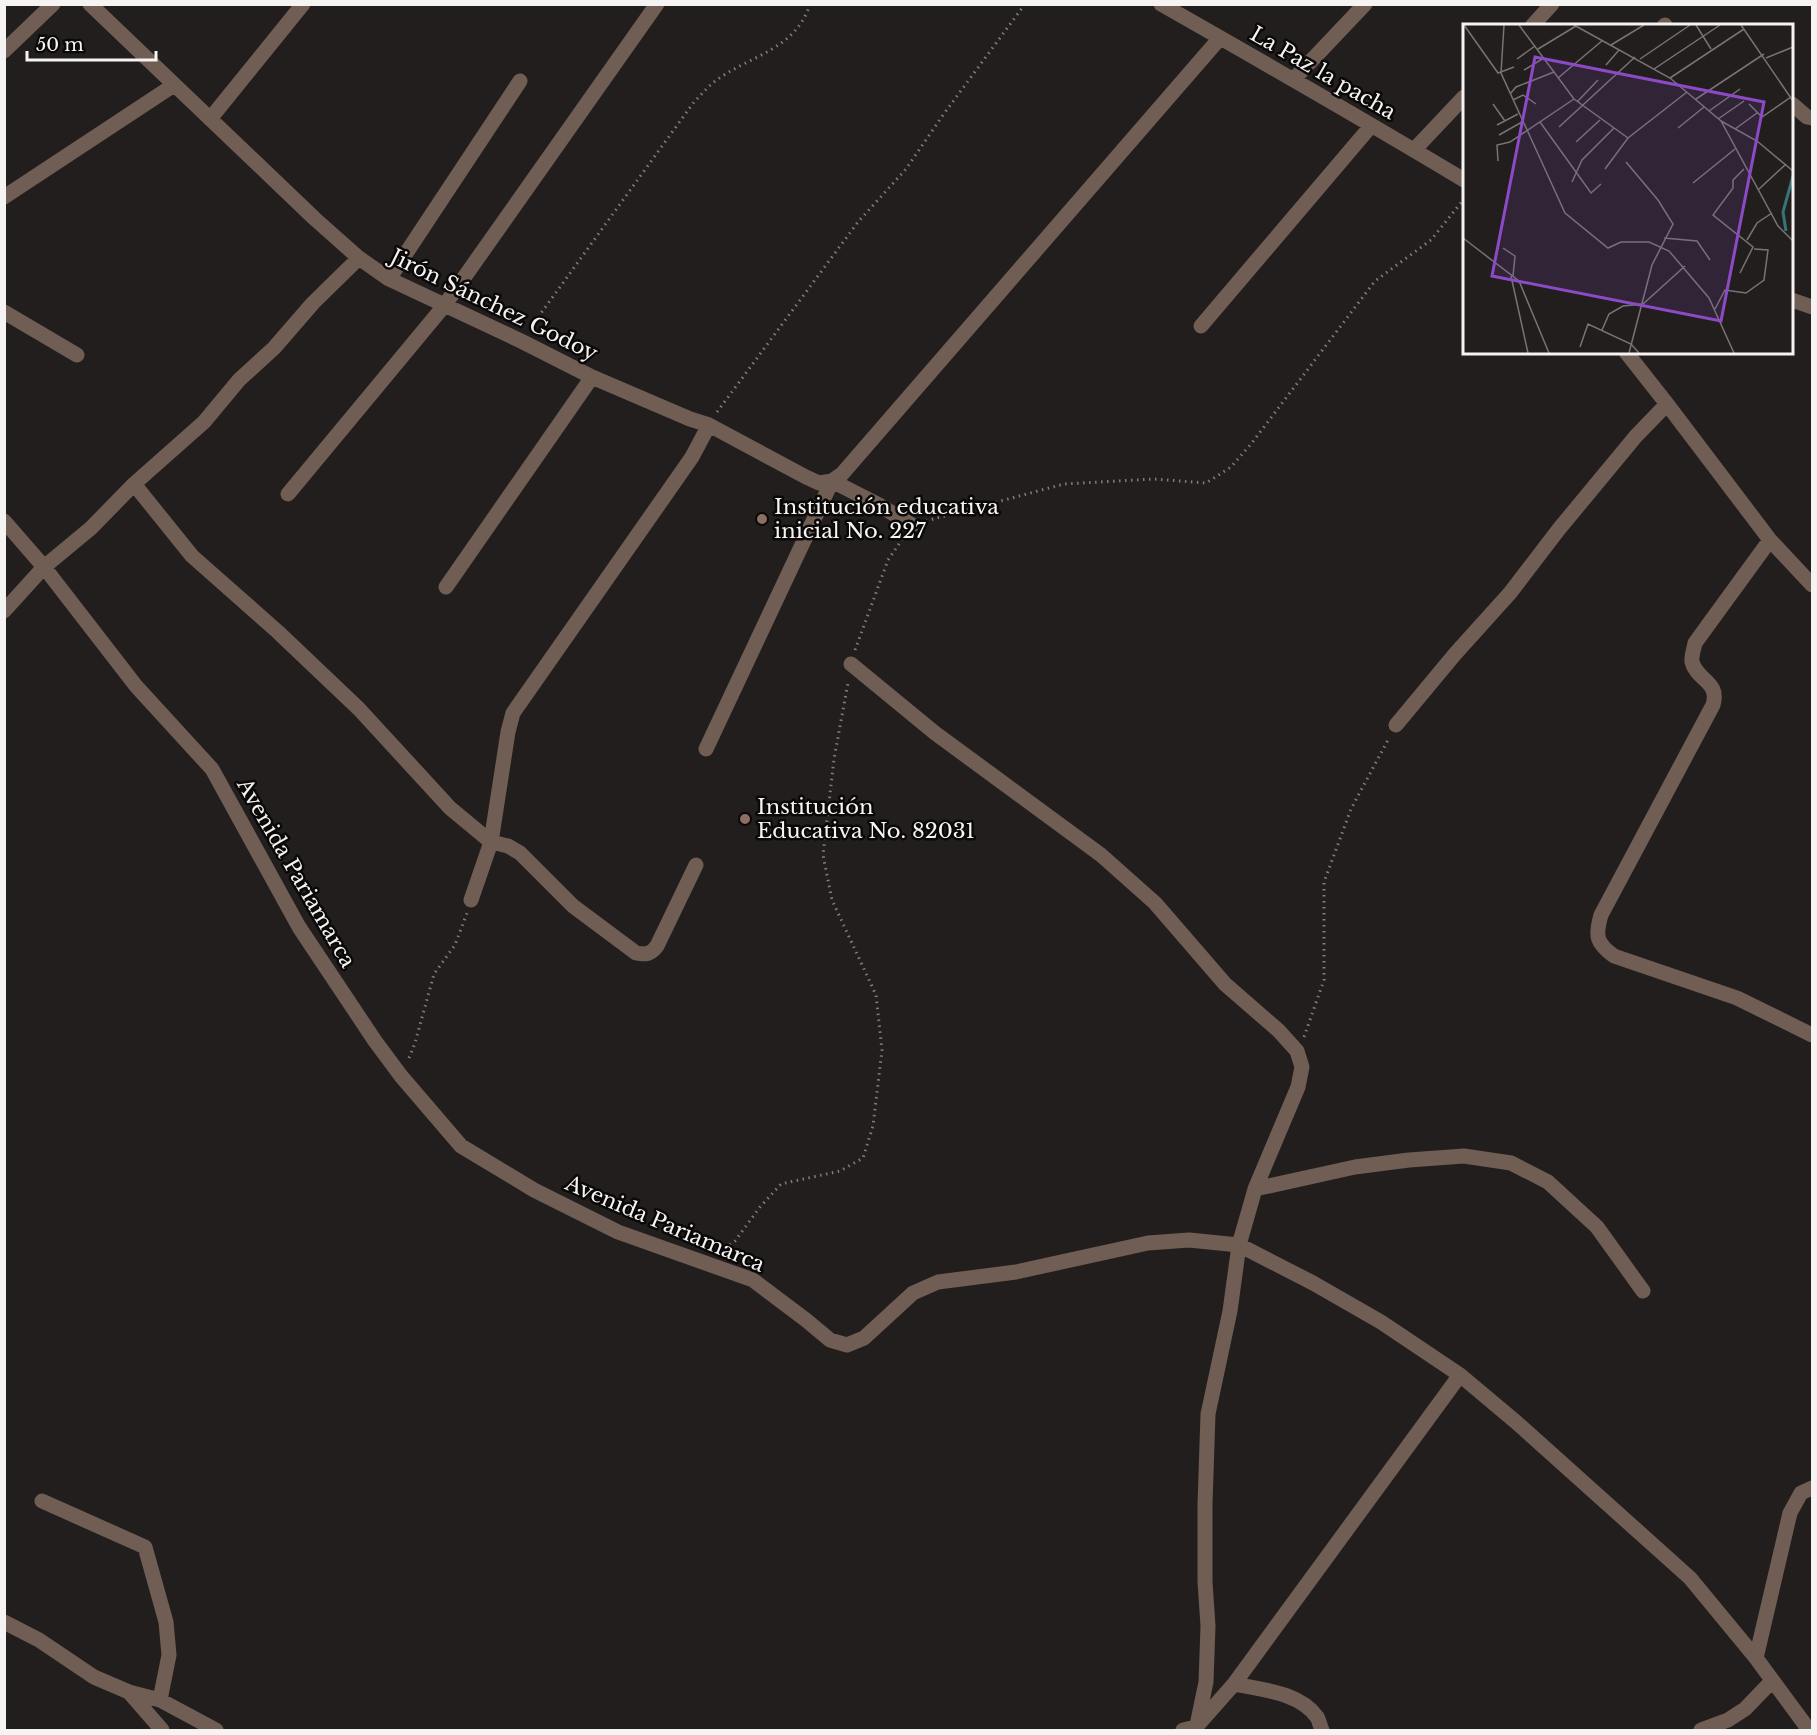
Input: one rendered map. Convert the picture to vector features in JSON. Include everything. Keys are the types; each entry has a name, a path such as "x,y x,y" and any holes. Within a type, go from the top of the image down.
{"street":[{"path":"4,51 53,4"},
{"name":"Jirón Sánchez Godoy","path":"90,4 315,219 359,258 389,279 592,377 709,425 819,483 832,481 912,525"},
{"path":"210,119 303,4"},
{"path":"288,494 444,306 657,4"},
{"name":"La Paz la pacha","path":"1161,4 1294,79 1463,179"},
{"path":"1294,79 1365,4"},
{"path":"1534,24 1552,4"},
{"path":"706,749 832,481 842,474 1220,38"},
{"path":"389,279 520,81"},
{"path":"4,197 174,85"},
{"path":"1414,150 1463,98"},
{"path":"1793,106 1807,117 1812,118"},
{"path":"1201,326 1371,126"},
{"path":"4,611 44,567 91,528 134,484 204,422 239,380 274,348 313,303 359,258"},
{"path":"1793,301 1812,307"},
{"path":"4,312 76,355"},
{"path":"1628,354 1770,540 1812,585"},
{"path":"446,586 592,377"},
{"path":"1396,725 1510,593 1559,529 1636,436 1667,404"},
{"path":"471,900 491,842 513,713 692,457 709,425"},
{"path":"134,484 192,556 278,632 359,709 450,808 491,842 508,846 520,853 573,906 636,953 646,955 657,946 696,865"},
{"name":"Avenida Pariamarca","path":"4,520 44,567 136,686 212,769 299,927 401,1076 462,1146 534,1190 618,1232 753,1280 830,1341 847,1346 864,1338 913,1293 938,1282 1016,1272 1148,1243 1189,1240 1239,1245"},
{"path":"1770,540 1695,643 1691,659 1693,666 1714,689 1716,696 1713,705 1601,915 1597,929 1598,939 1604,949 1614,956 1737,998 1812,1035"},
{"path":"851,664 935,733 1110,863 1155,903 1225,984 1279,1031 1297,1051 1302,1066 1298,1087 1255,1189 1239,1245 1230,1311 1208,1414 1205,1515 1206,1671 1192,1729"},
{"path":"1255,1189 1355,1167 1409,1160 1464,1156 1511,1163 1548,1182 1598,1227 1643,1291"},
{"path":"1239,1245 1381,1322 1460,1375 1549,1450 1690,1578 1756,1658 1809,1731"},
{"path":"1192,1729 1234,1684 1460,1375"},
{"path":"1756,1658 1790,1513 1801,1493 1812,1488"},
{"path":"42,1501 145,1547 165,1622 169,1655 160,1700"},
{"path":"4,1622 39,1640 94,1677 129,1692 160,1700 216,1731"},
{"path":"1701,1731 1728,1720 1745,1709 1772,1681"},
{"path":"1234,1684 1280,1693 1298,1700 1317,1717 1322,1731"},
{"path":"129,1692 162,1731"}],"path":[{"path":"521,341 694,102 716,80 787,39 805,20 810,4"},
{"path":"709,425 852,230 906,169 1025,4"},
{"path":"706,1262 735,1241 782,1184 840,1171 863,1158 873,1126 882,1050 876,995 832,900 823,855 834,759 853,655 888,560 912,525 1064,484 1154,479 1206,483 1231,467 1251,444 1375,281 1431,240 1463,200"},
{"path":"1297,1051 1309,1025 1324,980 1324,882 1351,809 1396,725"},
{"path":"401,1076 415,1043 434,974 455,945 471,900"}],"place":[{"name":"Institución educativa inicial No. 227","path":"762,519"},
{"name":"Institución Educativa No. 82031","path":"745,819"}]}
